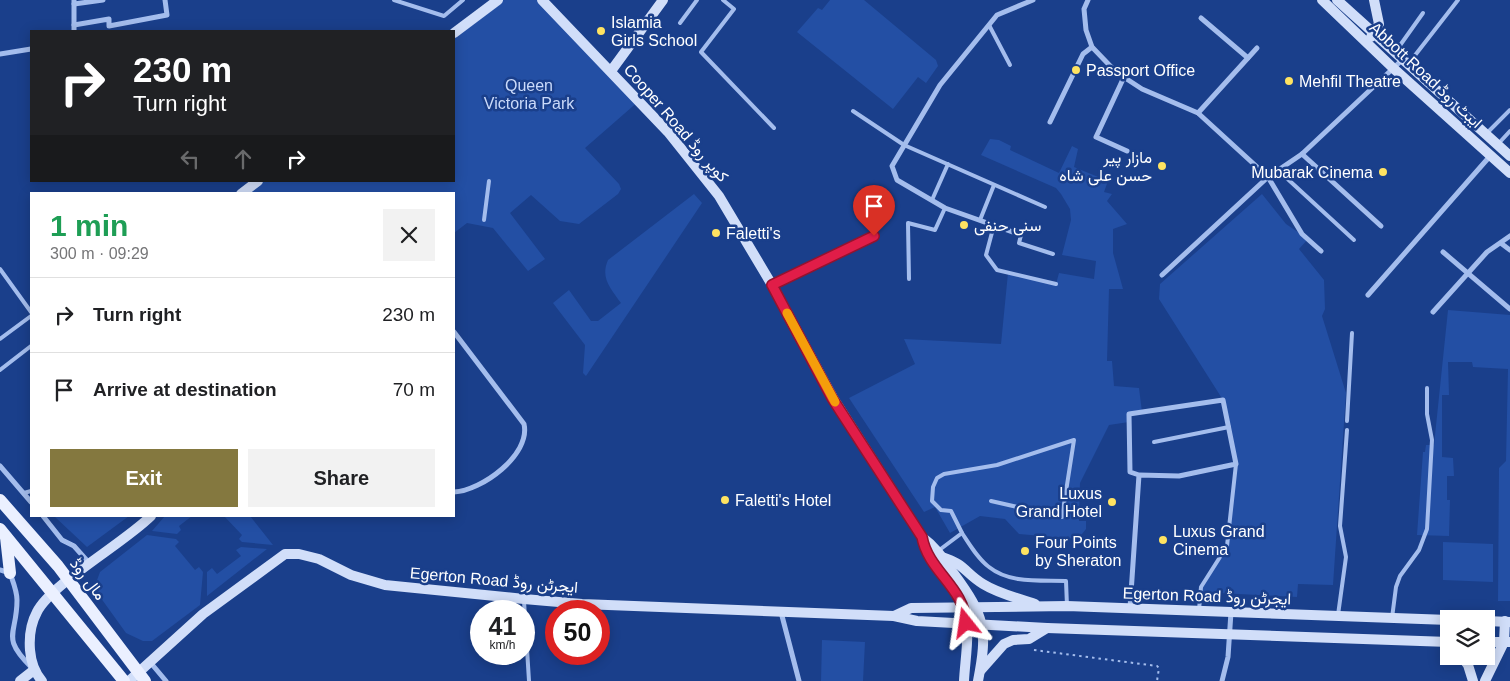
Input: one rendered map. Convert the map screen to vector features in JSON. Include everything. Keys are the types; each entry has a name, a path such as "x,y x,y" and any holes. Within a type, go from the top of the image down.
{"main road":[{"path":"455,33 498,0"},
{"name":"Cooper Road کوپر روڈ","path":"542,0 611,71 701,171 719,196 772,285 832,398 922,537 940,554 977,606"},
{"path":"611,71 663,0"},
{"name":"Abbott Road ایبٹ روڈ","path":"1322,0 1401,59 1510,156"},
{"name":"Abbott Road ایبٹ روڈ","path":"1337,0 1371,37 1393,68 1510,173"},
{"path":"1371,37 1379,24 1374,0"},
{"path":"244,192 257,182"},
{"name":"مال روڈ","path":"0,500 68,580 138,678"},
{"path":"42,681 34,670 30,648 31,628 37,611 68,580 135,532 150,517"},
{"path":"3,533 5,572"},
{"path":"3,533 124,681"},
{"name":"Cooper Road کوپر روڈ","path":"922,537 925,552 964,607"},
{"name":"Egerton Road ایجرٹن روڈ","path":"138,678 150,661 203,614 284,554 299,554 319,559 351,575 385,585 582,604 894,616 911,608 1067,606 1440,620"},
{"path":"940,554 958,562 978,581 992,589 1044,606"},
{"path":"977,606 982,625 979,676"},
{"path":"964,607 966,623 964,681"},
{"path":"894,616 917,621 982,625 1440,642"},
{"path":"1485,681 1507,642 1508,622 1495,621"},
{"path":"979,676 1004,644 1013,640 1029,639 1047,628"},
{"path":"1468,665 1473,681"},
{"path":"20,681 34,670"}],"street":[{"path":"103,0 74,2 74,28 109,19 110,26 167,15 165,0"},
{"path":"1021,235 945,208 897,180 892,166 940,85 989,25 997,16 1033,0"},
{"path":"1088,0 1084,9 1086,30 1092,47 1116,72 1142,89 1198,113 1268,177 1302,234 1321,251"},
{"path":"1201,18 1248,58"},
{"path":"1050,122 1083,54 1092,47"},
{"path":"1198,113 1257,48"},
{"path":"0,54 30,49"},
{"path":"1162,275 1268,177 1280,172 1302,154 1401,59"},
{"path":"1124,77 1096,137 1128,151"},
{"path":"1302,154 1381,226"},
{"path":"1368,295 1491,155"},
{"path":"772,285 874,236"},
{"path":"1433,312 1487,252 1502,244 1510,236"},
{"path":"1502,244 1510,250"},
{"path":"1443,252 1510,309"},
{"path":"455,333 524,424 526,430 519,448 510,461 495,475 465,491 455,492"},
{"path":"1223,400 1236,464 1179,476 1139,475 1130,472 1129,414 1223,400"},
{"path":"0,466 30,501"},
{"path":"1130,608 1139,475"},
{"path":"44,517 62,540 74,546 91,564"},
{"path":"5,572 17,602 11,630 12,641 16,651 34,670"},
{"path":"1222,681 1228,657 1231,611"},
{"path":"780,612 800,681"},
{"path":"150,661 166,681"}],"lane":[{"path":"394,0 444,16 463,0"},
{"path":"680,23 697,0"},
{"path":"723,0 734,9 701,52 774,128"},
{"path":"1401,59 1425,46 1458,0"},
{"path":"1401,59 1423,13"},
{"path":"989,25 1010,65"},
{"path":"1485,134 1510,110"},
{"path":"853,111 904,145 1045,207"},
{"path":"1497,144 1510,132"},
{"path":"932,200 948,164"},
{"path":"1280,172 1354,240"},
{"path":"484,220 489,181"},
{"path":"980,220 994,185"},
{"path":"909,279 908,223 935,230 945,208"},
{"path":"994,225 986,255 997,270 1056,284"},
{"path":"1021,235 1019,243 1053,254"},
{"path":"0,269 30,311"},
{"path":"0,339 30,317"},
{"path":"1347,421 1352,333"},
{"path":"0,370 30,347"},
{"path":"1392,618 1400,576 1419,550 1427,529 1432,449 1426,408 1427,388"},
{"path":"1154,442 1228,427"},
{"path":"1338,617 1346,557 1340,526 1347,430"},
{"path":"990,501 1062,517 1074,440 997,465 953,472 937,478 933,487 932,501 941,510 951,511 962,533 982,560 997,572 1016,578 1066,581 1067,606"},
{"path":"1199,610 1201,587 1228,546 1236,464"},
{"path":"24,493 30,491"},
{"path":"940,554 962,533"},
{"path":"528,665 529,681"}],"path":[{"path":"1025,648 1156,666 1159,668 1157,681"}],"green space":[{"name":"Queen Victoria Park","path":"499,0 541,0 640,100 585,148 619,184 621,189 618,194 579,224 560,221 531,195 510,213 545,259 528,271 493,228 467,223 455,232 455,192 245,192 258,182 455,182 455,33"},
{"path":"830,0 864,0 936,60 938,66 926,83 918,77 893,109 797,32 818,8 822,10"},
{"path":"990,139 999,140 1011,146 1010,150 1059,173 1072,146 1078,149 1074,167 1108,181 1104,192 1112,194 1107,201 1127,224 1113,229 1113,253 1123,289 1109,289 1107,361 1112,361 1114,386 1139,388 1142,412 1129,414 1129,422 1109,425 1080,483 1079,521 1086,521 1086,529 1078,539 1019,534 1005,519 980,516 950,533 935,507 924,512 849,398 915,364 904,339 1001,344 1008,273 1056,284 1059,273 1094,279 1096,261 1062,255 1071,220 1070,209 1061,194 1056,188 981,155"},
{"path":"694,194 702,203 586,376 583,373 585,345 553,303 569,290 591,321 598,321 621,303 610,288 606,278 605,272 608,260"},
{"path":"1262,194 1286,224 1308,239 1299,249 1324,280 1325,309 1322,316 1346,393 1333,585 1298,584 1297,597 1201,592 1201,587 1227,546 1236,467 1223,400 1159,299 1160,284"},
{"path":"1448,310 1510,315 1510,601 1498,601 1499,468 1506,461 1508,369 1473,367 1472,362 1448,362 1449,395 1442,395 1442,457 1453,458 1454,476 1447,476 1447,500 1450,500 1449,536 1417,535 1423,452 1425,452 1426,445 1434,445"},
{"path":"55,517 128,517 87,547"},
{"path":"164,517 191,517 179,526 181,530 177,534 152,531"},
{"path":"225,517 251,517 273,545 242,542 239,539 242,535"},
{"path":"147,535 176,539 179,542 175,546 195,570 199,567 203,572 200,605 152,641 143,641 126,633 98,594 96,583 100,572"},
{"path":"1443,542 1493,544 1493,582 1443,580"},
{"path":"241,547 267,549 207,596 207,572 212,568 217,574 241,556 236,550"},
{"path":"822,640 865,642 863,681 821,681"}],"slow traffic":[{"path":"787,313 835,402"}],"place":[{"name":"Islamia Girls School","path":"601,31"},
{"name":"Passport Office","path":"1076,70"},
{"name":"Mehfil Theatre","path":"1289,81"},
{"name":"مازار پیر حسن علی شاہ","path":"1162,166"},
{"name":"Mubarak Cinema","path":"1383,172"},
{"name":"سنی حنفی","path":"964,225"},
{"name":"Faletti's","path":"716,233"},
{"name":"Faletti's Hotel","path":"725,500"},
{"name":"Luxus Grand Hotel","path":"1112,502"},
{"name":"Luxus Grand Cinema","path":"1163,540"},
{"name":"Four Points by Sheraton","path":"1025,551"}],"route":[{"path":"874,236 807,270 772,285 832,398 922,537 925,552 961,602 965,612 966,623"}]}
